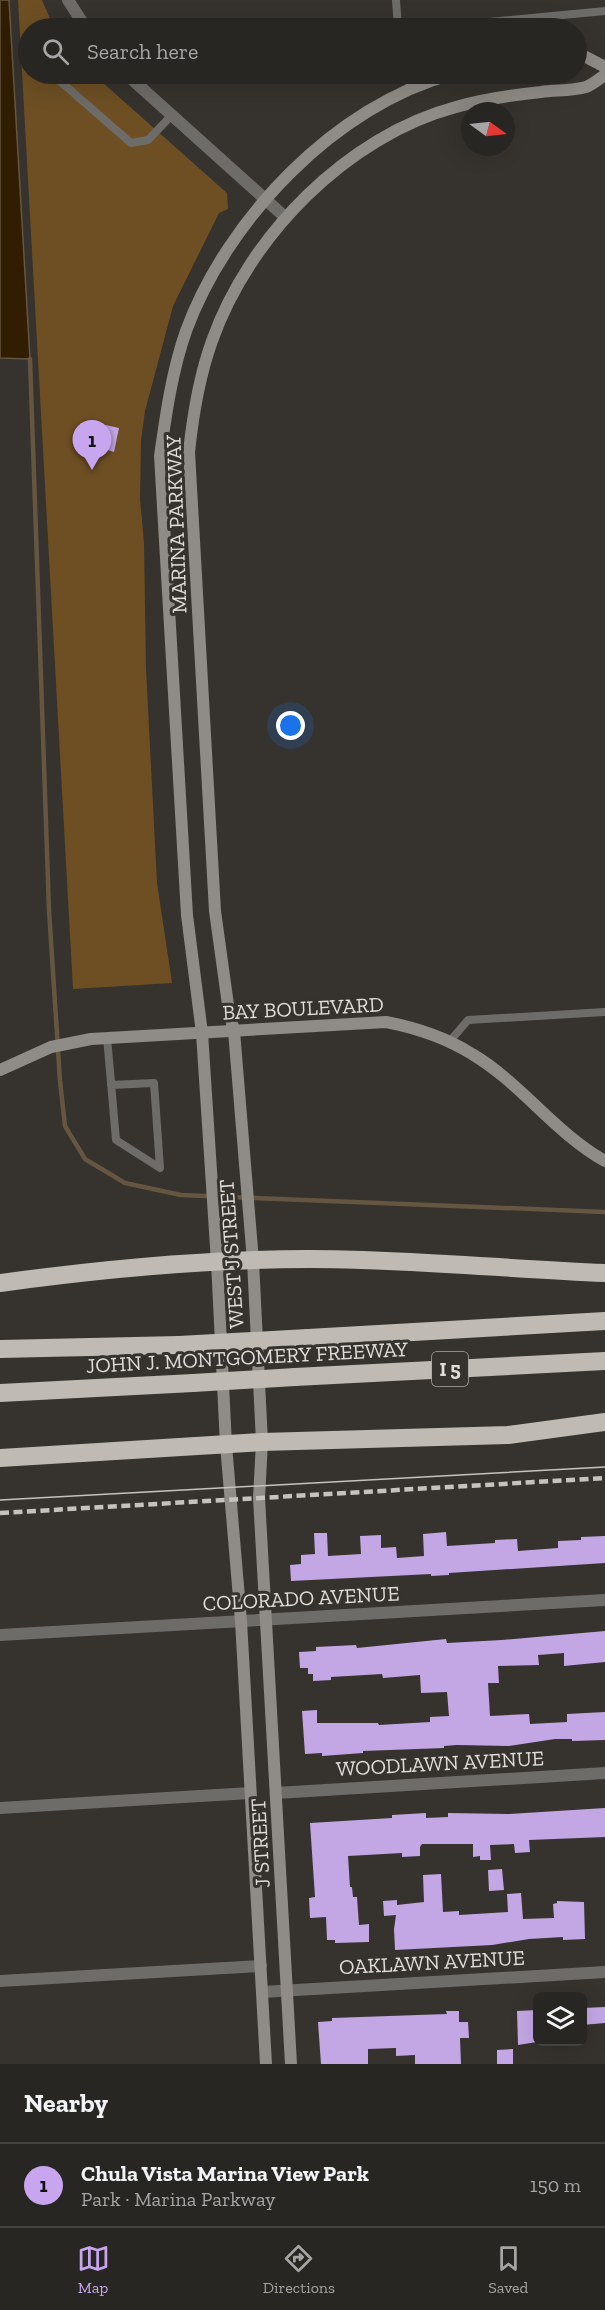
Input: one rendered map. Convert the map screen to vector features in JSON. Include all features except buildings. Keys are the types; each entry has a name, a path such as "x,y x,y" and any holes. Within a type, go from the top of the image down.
{"highway":[{"path":"0,1282 82,1272 218,1262 309,1259 605,1274"},
{"name":"JOHN J. MONTGOMERY FREEWAY","path":"0,1349 179,1345 605,1321"},
{"name":"JOHN J. MONTGOMERY FREEWAY","path":"0,1393 605,1361"},
{"path":"0,1458 262,1442 508,1435 605,1422"}],"main road":[{"path":"587,58 605,67"},
{"name":"MARINA PARKWAY","path":"234,1031 229,1012 215,911 189,452 195,398 212,340 235,288 285,217 332,171 391,133 415,121 476,101 587,87 605,75"},
{"name":"MARINA PARKWAY","path":"202,1033 187,915 160,456 169,396 186,331 212,273 265,198 319,144 401,93 426,84"},
{"name":"BAY BOULEVARD","path":"0,1070 51,1047 107,1037 386,1022 418,1028 450,1041 473,1054 498,1073 574,1141 605,1161"},
{"name":"WEST J STREET","path":"234,1031 253,1261 262,1442 259,1498 267,1619"},
{"name":"WEST J STREET","path":"202,1033 218,1262 226,1445 241,1621"},
{"name":"J STREET","path":"267,1619 291,2064"},
{"name":"J STREET","path":"241,1621 266,2064"}],"street":[{"path":"68,0 80,18"},
{"path":"137,84 285,217"},
{"name":"COLORADO AVENUE","path":"0,1635 605,1600"},
{"name":"WOODLAWN AVENUE","path":"276,1793 605,1773"},
{"path":"0,1808 250,1793"},
{"path":"0,1981 261,1966"},
{"name":"OAKLAWN AVENUE","path":"262,1992 605,1972"}],"lane":[{"path":"396,0 397,18"},
{"path":"532,18 605,11"},
{"path":"63,84 131,143 148,140 172,115"},
{"path":"450,1041 468,1020 605,1012"},
{"path":"107,1037 111,1085 116,1140 160,1168 154,1083 111,1085"}],"shaded area":[{"path":"0,0 9,0 30,359 0,358"},
{"path":"18,0 42,0 50,18 19,18"},
{"path":"23,84 104,84 227,193 228,209 219,213 173,306 145,411 141,440 140,499 144,543 146,669 157,883 172,983 73,989"}],"waterway":[{"path":"30,359 49,910 60,1081 65,1126 85,1159 125,1183 181,1195 605,1212"}],"tram line":[{"path":"0,1500 605,1467"}],"railway":[{"path":"0,1513 605,1478"}],"place":[{"name":"Chula Vista Marina View Park","path":"92,470"}]}
